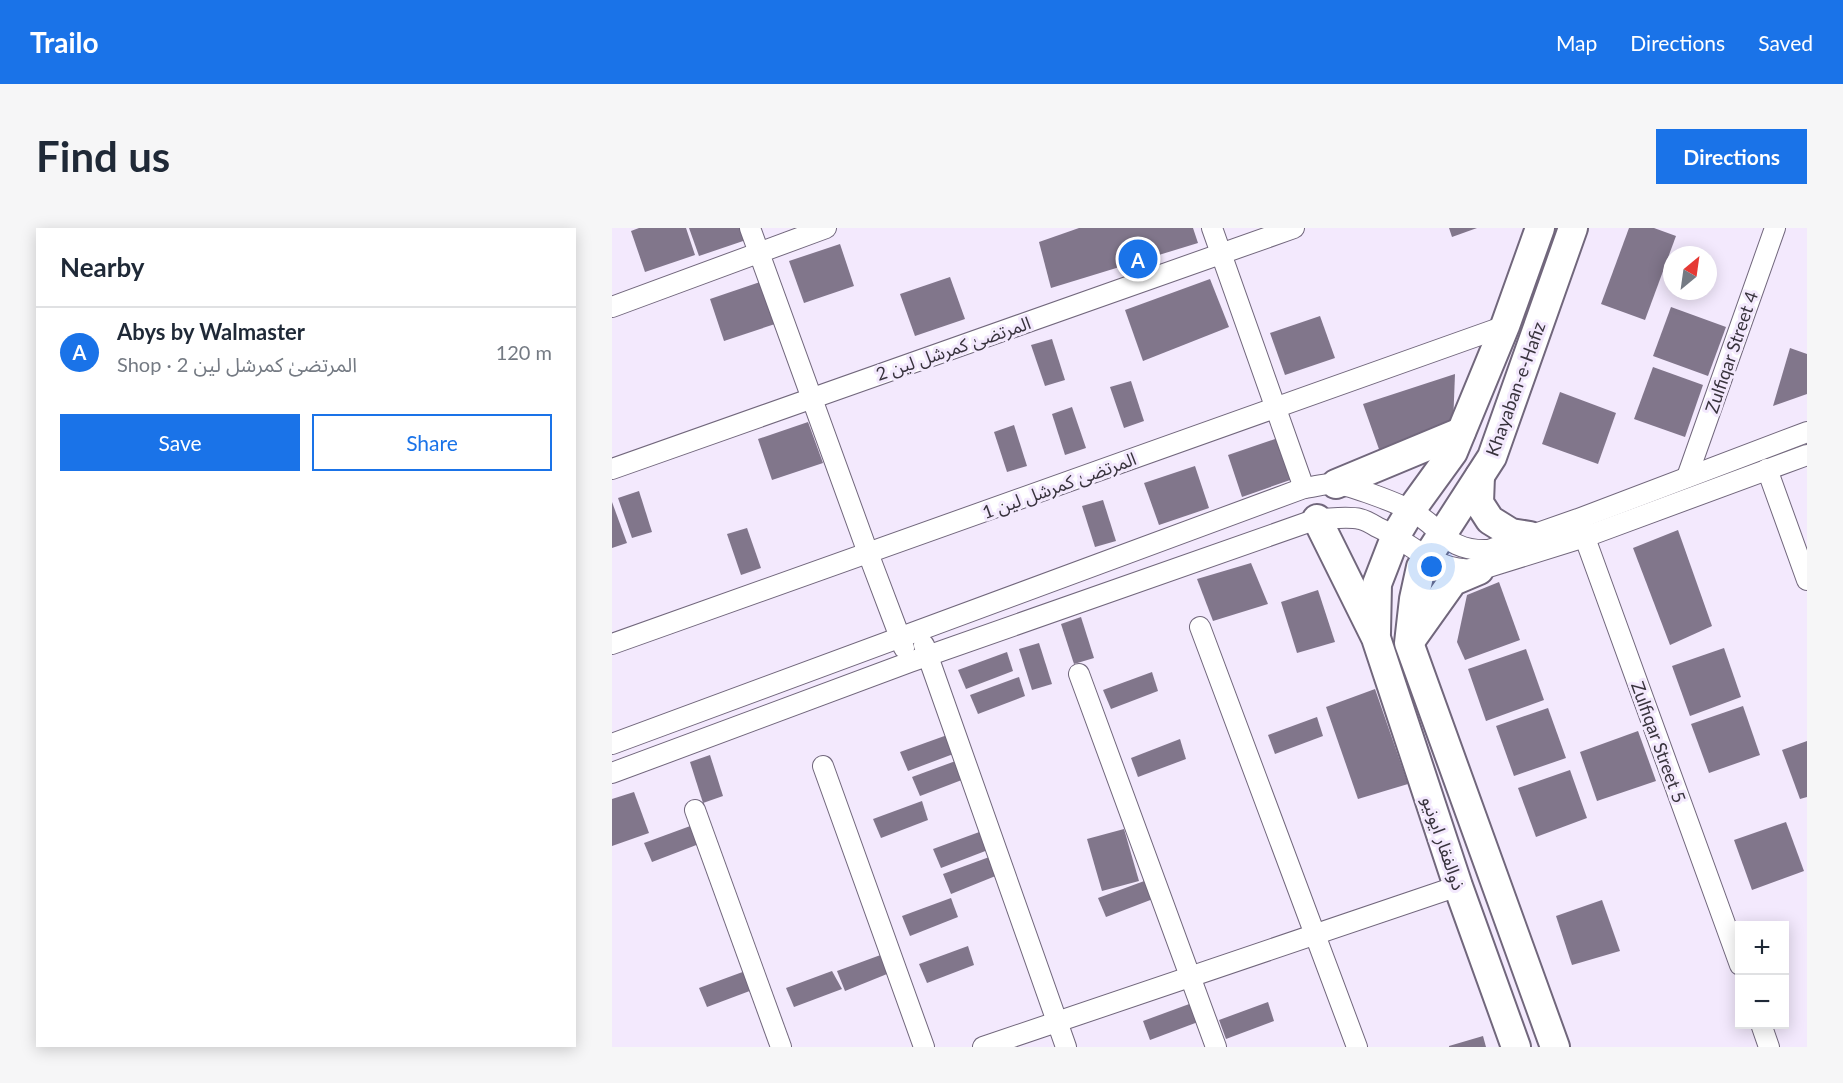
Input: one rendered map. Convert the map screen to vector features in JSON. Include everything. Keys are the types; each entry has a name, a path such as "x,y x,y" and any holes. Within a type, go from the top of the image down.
{"street":[{"path":"750,228 900,637 919,659 1066,1047"},
{"path":"612,307 826,228"},
{"path":"1212,228 1304,488"},
{"name":"المرتضیٰ کمرشل لین 2","path":"612,469 1294,228"},
{"name":"Khayaban-e-Hafiz","path":"1376,638 1377,584 1396,535 1453,452 1505,326 1540,228"},
{"name":"Khayaban-e-Hafiz","path":"1409,643 1421,567 1492,457 1573,228"},
{"name":"Zulfiqar Street 4","path":"1687,477 1775,228"},
{"name":"المرتضیٰ کمرشل لین 1","path":"612,644 1505,326"},
{"path":"612,744 1304,488 1336,484 1461,432"},
{"path":"1409,643 1454,581 1534,544 1578,519 1807,432"},
{"path":"1336,484 1368,493 1411,510 1454,544 1475,551 1585,537 1807,455"},
{"path":"1767,469 1807,580"},
{"path":"1480,476 1479,503 1490,520 1534,544"},
{"path":"612,773 919,659 1317,519 1360,519 1396,535 1426,558 1448,568 1461,571 1479,570"},
{"path":"1317,519 1376,638"},
{"name":"Zulfiqar Street 5","path":"1578,519 1735,951"},
{"path":"1200,627 1357,1047"},
{"path":"919,630 919,659"},
{"name":"ذوالفقار ایونیو","path":"1376,638 1458,886 1516,1047"},
{"name":"ذوالفقار ایونیو","path":"1409,643 1555,1047"},
{"path":"1079,674 1216,1047"},
{"path":"823,766 924,1047"},
{"path":"695,810 782,1047"},
{"path":"983,1047 1458,886"},
{"path":"1763,1029 1769,1047"}],"building":[{"path":"639,228 686,228 695,255 645,272 631,231"},
{"path":"689,228 745,228 749,239 699,256"},
{"path":"1079,228 1193,228 1198,243 1051,288 1039,242"},
{"path":"1449,228 1477,228 1452,237"},
{"path":"1629,228 1654,228 1676,236 1672,246 1663,246 1663,271 1645,320 1601,304"},
{"path":"840,244 854,286 804,303 789,261"},
{"path":"950,277 965,319 915,336 900,294"},
{"path":"1210,279 1229,327 1143,361 1125,310"},
{"path":"760,282 775,324 724,341 710,299"},
{"path":"1671,307 1726,327 1708,376 1653,356"},
{"path":"1320,316 1335,358 1285,375 1270,333"},
{"path":"1052,339 1065,380 1045,386 1031,345"},
{"path":"1790,348 1807,354 1807,394 1773,406"},
{"path":"1653,367 1703,385 1685,437 1634,419"},
{"path":"1455,374 1453,425 1380,452 1363,404"},
{"path":"1131,381 1144,421 1124,428 1110,387"},
{"path":"1560,392 1616,413 1598,464 1542,444"},
{"path":"1072,407 1086,448 1065,455 1052,414"},
{"path":"808,422 823,463 772,480 758,439"},
{"path":"1014,425 1027,466 1007,472 994,432"},
{"path":"1278,438 1293,479 1242,497 1228,455"},
{"path":"1195,466 1209,508 1159,525 1144,483"},
{"path":"639,491 652,532 632,538 618,498"},
{"path":"1103,500 1116,541 1095,547 1082,506"},
{"path":"612,502 627,543 612,548"},
{"path":"747,528 761,568 741,575 727,534"},
{"path":"1678,530 1712,626 1670,645 1633,548"},
{"path":"1251,563 1268,604 1213,621 1197,579"},
{"path":"1499,582 1520,640 1465,660 1457,642 1467,595"},
{"path":"1318,590 1335,642 1297,653 1281,602"},
{"path":"1081,617 1094,658 1074,664 1061,624"},
{"path":"1039,643 1052,684 1032,690 1019,649"},
{"path":"1724,648 1741,697 1690,716 1672,666"},
{"path":"1526,649 1544,700 1486,721 1468,669"},
{"path":"1007,652 1013,671 966,689 958,670"},
{"path":"1152,672 1158,691 1111,709 1103,690"},
{"path":"1019,677 1025,696 978,714 970,695"},
{"path":"1375,689 1408,784 1358,799 1326,707"},
{"path":"1743,706 1760,755 1709,773 1691,724"},
{"path":"1548,708 1566,758 1514,776 1496,726"},
{"path":"1317,717 1323,736 1275,754 1268,735"},
{"path":"1638,731 1656,781 1597,801 1580,752"},
{"path":"950,734 956,753 908,771 900,752"},
{"path":"1180,739 1186,759 1138,777 1131,758"},
{"path":"1807,741 1807,797 1800,799 1782,750"},
{"path":"710,755 723,796 703,803 690,762"},
{"path":"961,759 967,778 920,796 912,777"},
{"path":"1570,770 1587,818 1536,837 1518,788"},
{"path":"634,792 649,833 612,846 612,799"},
{"path":"922,801 928,820 881,838 873,819"},
{"path":"1786,822 1804,871 1752,890 1734,840"},
{"path":"693,825 699,844 652,862 644,843"},
{"path":"1124,829 1139,881 1102,891 1087,839"},
{"path":"982,831 988,850 941,868 933,849"},
{"path":"992,856 998,875 951,894 943,874"},
{"path":"1147,880 1153,899 1106,917 1098,898"},
{"path":"951,898 958,917 910,936 902,916"},
{"path":"1602,900 1620,951 1572,965 1556,916"},
{"path":"968,946 974,965 927,983 919,964"},
{"path":"886,953 892,972 845,991 837,971"},
{"path":"748,970 755,989 707,1007 699,988"},
{"path":"832,971 842,989 794,1007 786,988"},
{"path":"1268,1002 1274,1021 1226,1039 1219,1020"},
{"path":"1192,1003 1198,1022 1150,1040 1143,1021"},
{"path":"1483,1036 1486,1047 1449,1047 1449,1046"}],"place":[{"name":"Abys by Walmaster","path":"1138,259"}]}
